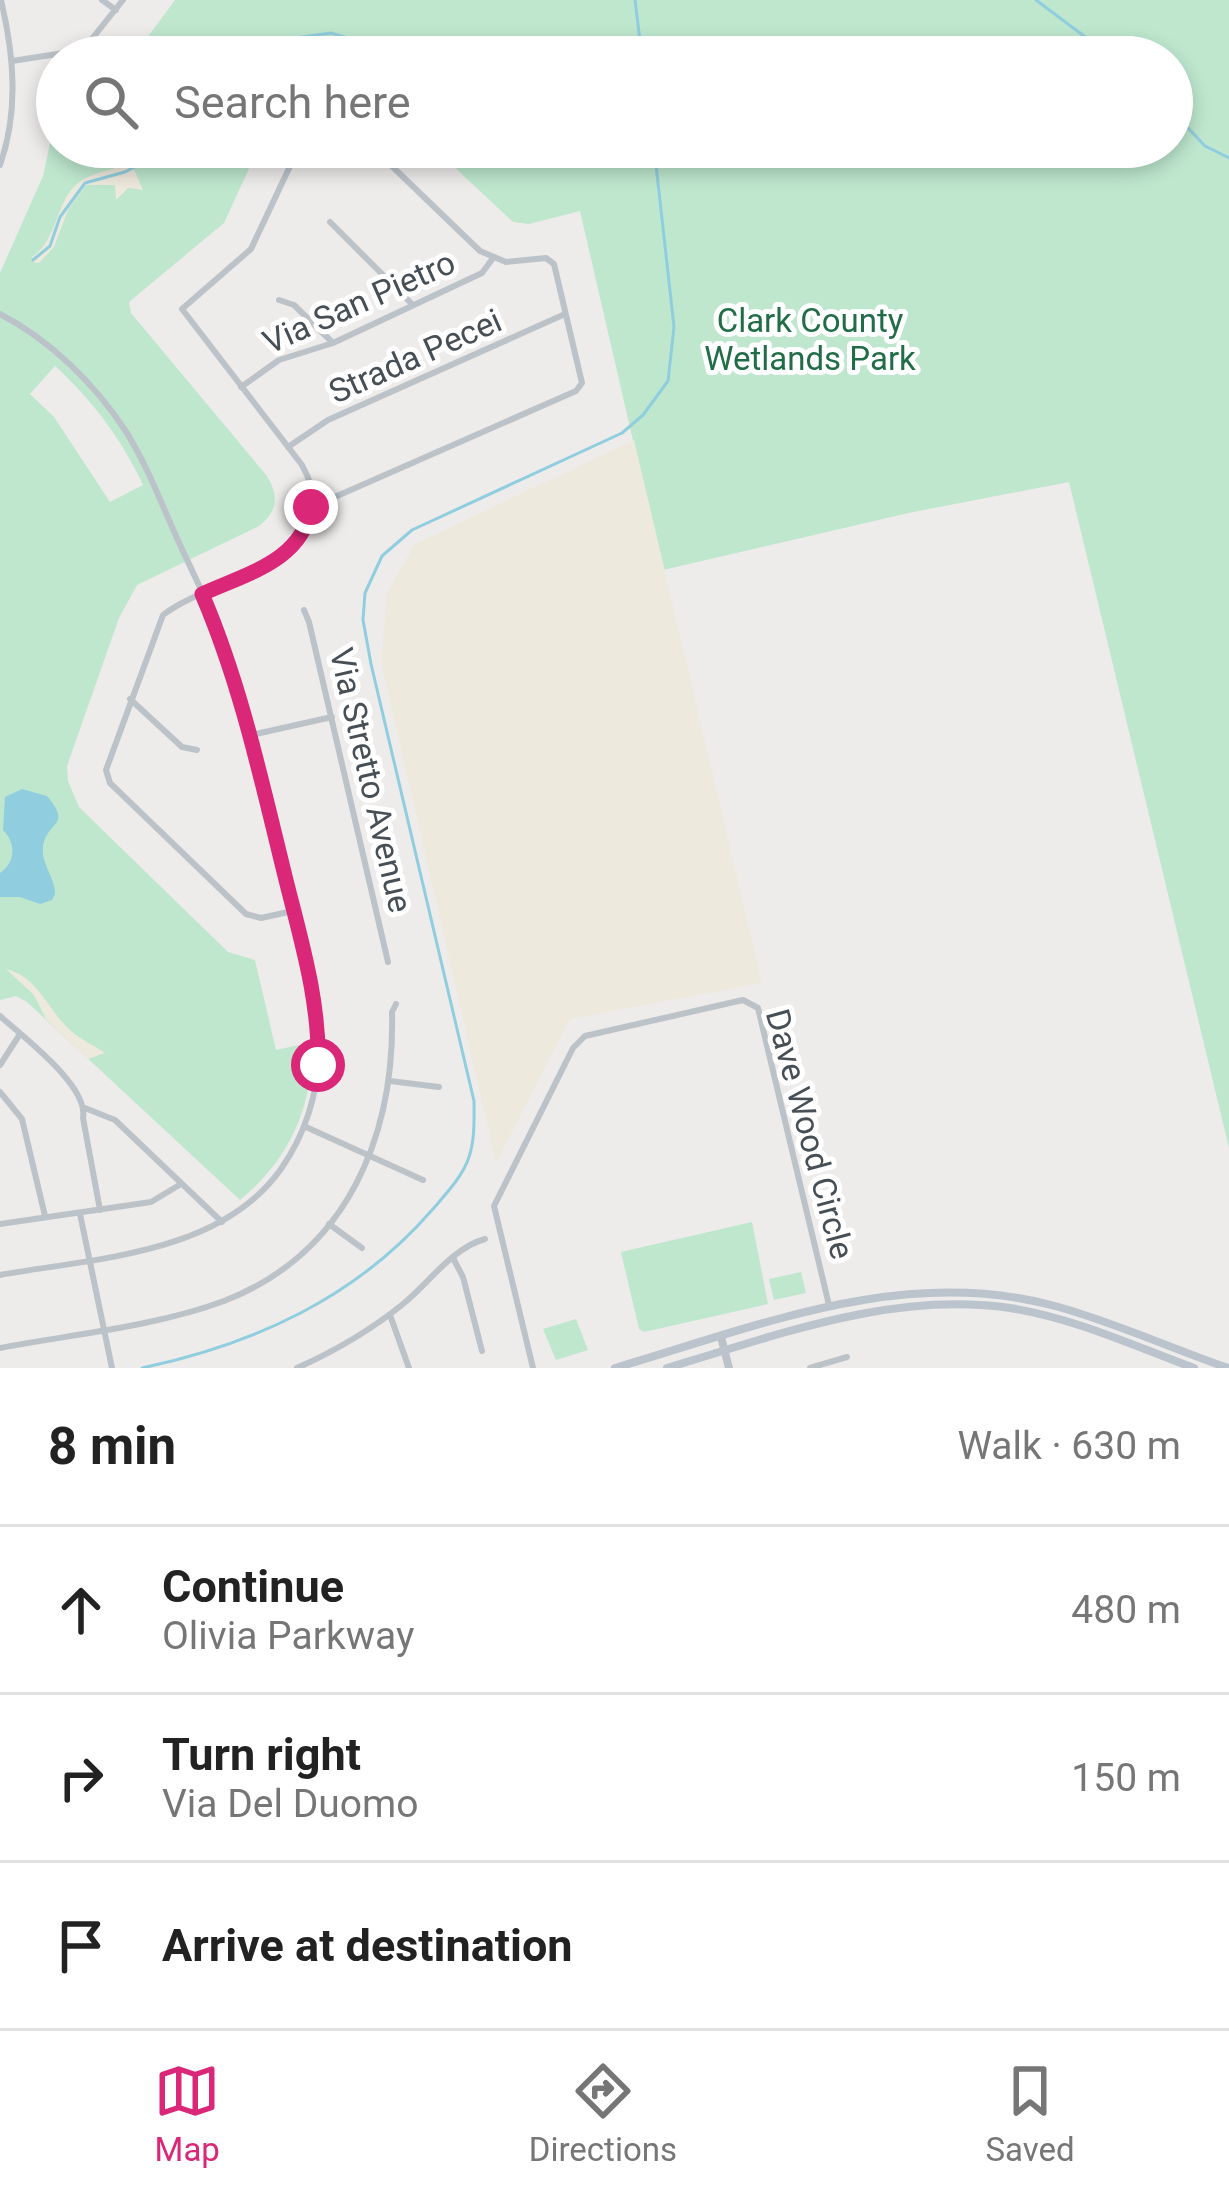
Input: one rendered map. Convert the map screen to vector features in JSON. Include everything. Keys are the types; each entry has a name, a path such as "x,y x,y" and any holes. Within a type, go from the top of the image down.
{"main road":[{"path":"615,1368 829,1305 921,1292 1008,1296 1106,1322 1228,1368"},
{"path":"829,1305 860,1312"},
{"path":"667,1368 860,1312 908,1305 1010,1308 1102,1332 1195,1368"}],"street":[{"path":"102,0 116,10"},
{"path":"95,36 123,0"},
{"path":"0,165 11,122 12,61 1,4"},
{"path":"12,61 36,57"},
{"path":"289,168 251,249 182,309 307,474 311,507 305,529 291,549 167,610 106,764 110,783 246,914 261,917 293,910"},
{"path":"311,507 581,388 557,273 547,258 518,262 493,258 470,243 393,168"},
{"path":"330,222 413,305"},
{"name":"Via San Pietro","path":"241,387 279,360 333,343 482,273 493,258"},
{"path":"279,300 294,304 333,343"},
{"path":"0,314 33,333 73,368 124,430 151,479 232,667 318,1031 317,1084 304,1127 271,1181 222,1222 179,1240 0,1275"},
{"name":"Strada Pecei","path":"288,447 328,420 565,314"},
{"name":"Via Stretto Avenue","path":"304,610 388,962"},
{"path":"130,699 182,747 196,750"},
{"path":"251,736 332,717"},
{"name":"Dave Wood Circle","path":"533,1368 494,1206 573,1048 585,1036 743,1000 758,1008 829,1305"},
{"path":"0,1348 183,1314 227,1300 273,1275 329,1223 370,1156 391,1082 396,1004"},
{"path":"0,1016 73,1084 85,1108 100,1210"},
{"path":"0,1065 20,1034"},
{"path":"391,1082 439,1088"},
{"path":"0,1093 27,1131 45,1216"},
{"path":"85,1108 115,1120 222,1222"},
{"path":"304,1127 423,1180"},
{"path":"0,1224 151,1202 181,1184"},
{"path":"80,1214 111,1364"},
{"path":"329,1223 362,1248"},
{"path":"297,1368 389,1314 453,1258 485,1239"},
{"path":"453,1258 463,1277 482,1352"},
{"path":"389,1314 409,1368"},
{"path":"721,1337 729,1368"},
{"path":"324,1355 328,1368"},
{"path":"810,1368 847,1357"}],"green space":[{"name":"Clark County Wetlands Park","path":"175,0 1229,0 1229,1148 1069,482 913,512 663,570 580,211 529,224 513,222 455,168 1193,168 1193,36 148,36"},
{"path":"45,168 249,168 224,223 129,302 131,313 267,476 275,497 273,509 259,526 137,585 119,618 67,766 79,807 228,952 255,960 276,1050 313,1042 308,1088 295,1130 273,1167 240,1200 27,1002 16,996 0,1000 0,273","holes":["55,366 94,407 143,485 110,502 54,417 30,394"]},
{"path":"752,1222 768,1304 644,1332 639,1329 621,1252"},
{"path":"801,1272 806,1293 774,1300 769,1279"},
{"path":"576,1319 588,1350 556,1360 543,1329"}],"sand":[{"path":"115,168 133,168 143,190 128,188 116,200 115,185 86,185 68,210 54,247 39,263 34,262 32,257 47,241 70,191 89,177"},
{"path":"634,440 762,983 570,1019 496,1163 381,662 387,593 415,544"},
{"path":"6,969 27,979 71,1031 105,1053 88,1059 46,1019 34,995"}],"water":[{"path":"22,789 47,796 58,813 43,847 55,894 40,904 0,897 0,873 12,852 3,830 5,797"}],"waterway":[{"path":"635,0 639,36"},
{"path":"1036,0 1084,36"},
{"path":"309,36 341,36"},
{"path":"1193,133 1205,146 1229,158"},
{"path":"33,260 50,246 60,217 85,183 133,168"},
{"path":"142,1368 263,1331 336,1292 402,1241 448,1192 466,1164 474,1101 371,664 363,620 365,593 382,556 412,530 622,433 643,415 668,381 674,327 656,168"}],"route":[{"path":"311,507 299,540 283,556 202,594 232,667 251,736 316,1012 318,1065"}]}
